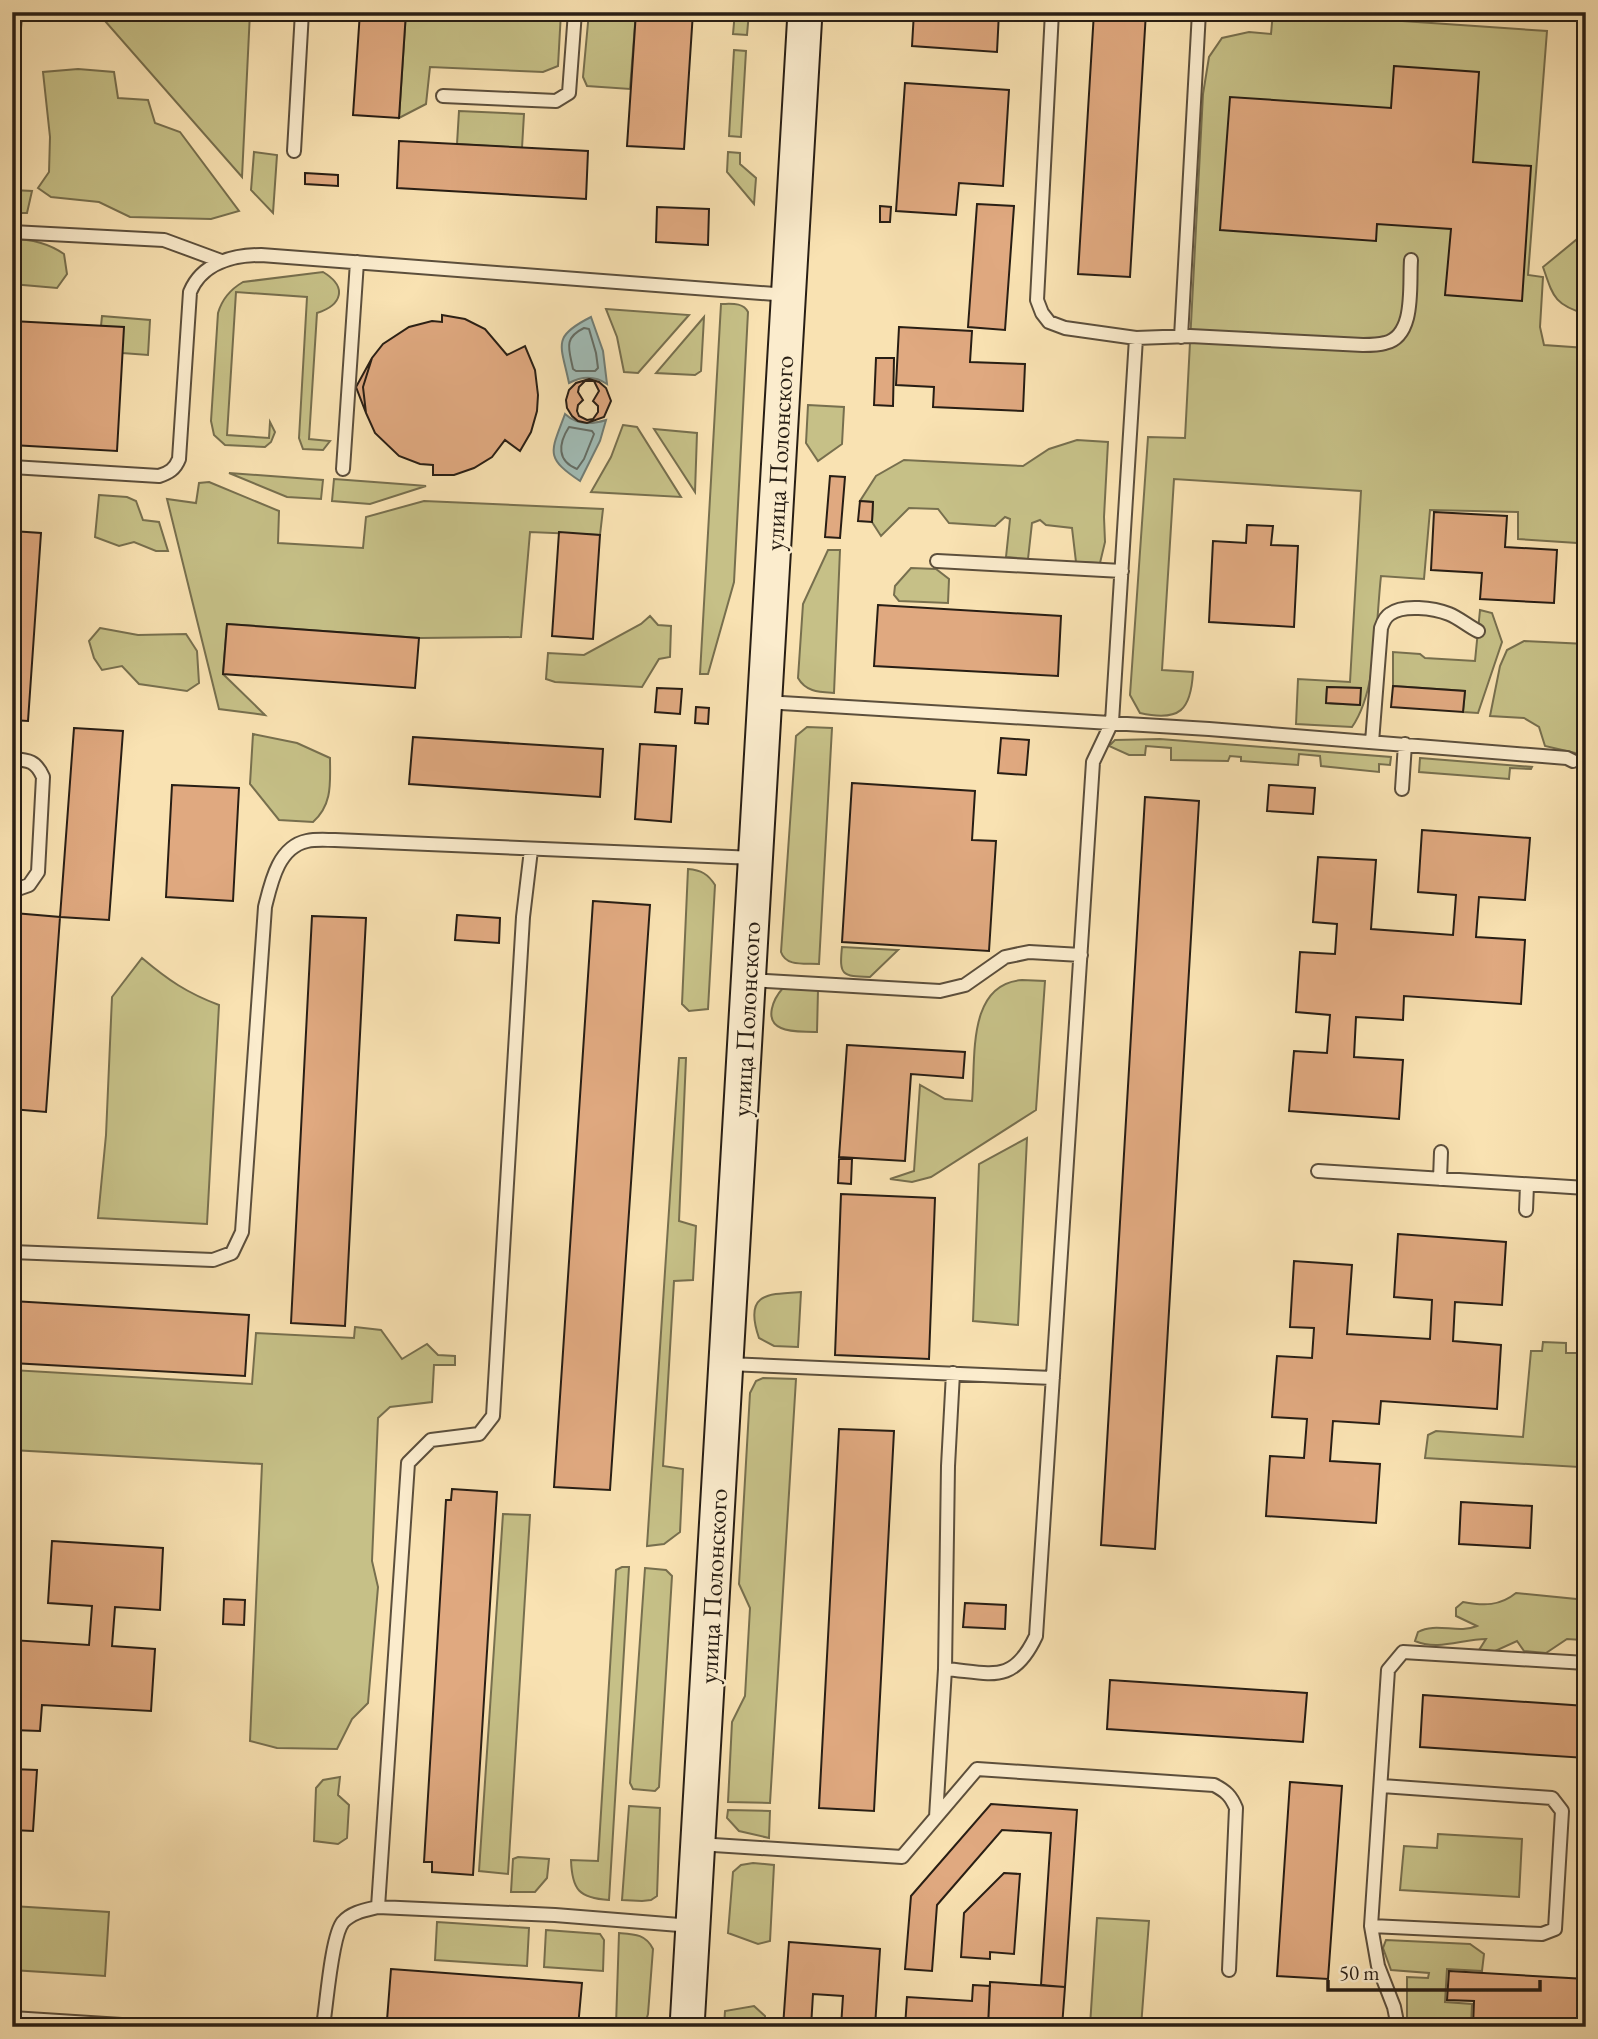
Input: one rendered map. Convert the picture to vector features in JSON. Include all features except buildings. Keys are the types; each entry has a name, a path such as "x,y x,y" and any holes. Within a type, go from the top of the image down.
{"main road":[{"name":"улица Полонского","path":"687,2027 805,12"}],"lane":[{"path":"294,151 302,12"},
{"path":"443,96 556,102 569,93 575,12"},
{"path":"1052,12 1037,300 1041,313 1049,323 1065,328 1136,338 1181,337 1363,345 1387,343 1401,334 1407,319 1411,260"},
{"path":"1181,337 1199,12"},
{"path":"12,232 164,240 221,261"},
{"path":"12,467 159,476 176,467 179,459 190,292 193,284 204,272 221,261 238,255 788,295"},
{"path":"343,469 357,262"},
{"path":"945,1669 997,1674 1015,1668 1027,1655 1036,1636 1093,762 1112,722 1136,338"},
{"path":"937,561 1122,571"},
{"path":"1372,743 1381,628 1386,616 1408,609 1439,611 1452,615 1478,631"},
{"path":"764,702 1112,722 1506,751 1573,761"},
{"path":"1402,789 1405,744"},
{"path":"12,759 30,760 38,766 43,777 38,872 29,885 12,891"},
{"path":"12,1252 213,1260 232,1253 242,1232 265,907 272,877 284,856 305,841 335,840 755,858"},
{"path":"378,1907 408,1463 431,1440 479,1434 493,1416 523,917 531,850"},
{"path":"748,980 940,991 965,985 1005,957 1029,952 1081,955"},
{"path":"1440,1179 1441,1152"},
{"path":"1318,1171 1586,1188"},
{"path":"1526,1210 1527,1185"},
{"path":"726,1364 1053,1378"},
{"path":"936,1817 945,1669 948,1466 953,1373"},
{"path":"1398,2027 1394,2007 1378,1966 1371,1926 1388,1670 1404,1652 1586,1662"},
{"path":"698,1844 902,1857 978,1769 1214,1785 1224,1790 1236,1808 1229,1970"},
{"path":"1371,1926 1542,1934 1555,1928 1562,1811 1552,1798 1382,1786"},
{"path":"319,2027 324,2019 335,1946 342,1923 360,1911 378,1907 555,1915 693,1927"},
{"path":"12,2018 153,2027"}],"shaded area":[{"path":"113,12 250,12 242,177 105,21"},
{"path":"406,12 561,12 558,66 543,72 430,67 426,104 399,118"},
{"path":"589,12 636,12 630,89 587,86 583,77"},
{"path":"735,12 749,12 747,35 733,34"},
{"path":"1273,12 1330,12 1330,16 1547,31 1528,275 1543,277 1540,327 1544,345 1586,348 1586,557 1577,543 1518,539 1518,512 1430,510 1424,579 1381,576 1371,675 1360,712 1352,727 1296,724 1298,679 1350,682 1361,491 1174,479 1162,670 1193,672 1190,696 1181,710 1165,716 1140,713 1130,695 1148,437 1185,438 1203,94 1209,57 1222,38 1249,32 1271,34","holes":["1327,687 1360,688 1359,705 1326,703"]},
{"path":"734,50 746,51 741,137 729,136"},
{"path":"78,69 114,72 118,98 148,100 155,123 180,132 239,211 211,219 130,217 99,202 51,197 38,188 49,172 50,137 43,72"},
{"path":"459,111 524,114 522,148 457,144"},
{"path":"254,152 277,155 273,213 251,190"},
{"path":"728,152 740,153 740,164 756,178 754,204 727,172"},
{"path":"12,190 32,191 27,213 12,213"},
{"path":"12,239 40,242 64,254 67,274 57,288 12,284"},
{"path":"1576,240 1586,244 1586,314 1567,307 1556,298 1543,267"},
{"path":"323,272 336,284 339,295 332,305 317,313 309,439 330,441 323,450 303,449 299,438 307,297 236,292 227,435 269,438 270,422 275,432 271,442 265,447 225,445 214,435 211,421 218,313 222,303 231,291 243,282"},
{"path":"721,304 740,305 748,312 734,582 708,674 700,674"},
{"path":"606,309 689,315 638,373 624,372 617,337"},
{"path":"102,316 150,320 148,355 122,353 101,326"},
{"path":"704,317 701,371 695,375 656,373"},
{"path":"808,405 844,407 842,444 818,461 806,443"},
{"path":"623,425 637,427 681,497 591,492 611,457"},
{"path":"654,429 697,433 695,492"},
{"path":"1077,440 1108,442 1105,542 1100,563 1076,562 1072,528 1046,525 1040,520 1032,523 1028,559 1006,557 1010,519 1005,517 995,526 949,523 938,509 909,508 881,536 872,522 873,502 860,501 876,476 904,460 1023,466 1049,449"},
{"path":"229,473 323,480 321,499 287,497"},
{"path":"334,479 426,486 370,504 332,501"},
{"path":"209,482 279,511 278,543 363,548 366,517 424,501 603,509 600,535 530,532 521,637 419,638 227,624 223,674 265,715 219,709 167,499 196,503 199,483"},
{"path":"99,495 127,497 136,501 143,520 159,522 168,551 156,551 134,542 119,546 95,537"},
{"path":"828,550 840,550 834,693 809,689 798,678 803,604"},
{"path":"911,568 936,569 949,579 948,603 899,601 894,595 895,586"},
{"path":"1480,610 1492,613 1502,642 1478,713 1463,712 1465,691 1393,686 1393,652 1420,654 1425,658 1475,661"},
{"path":"650,616 658,625 671,626 670,657 659,659 642,687 555,682 546,679 548,653 584,655 641,624"},
{"path":"100,628 138,635 186,634 197,651 199,683 187,691 139,684 122,666 102,670 94,658 89,641"},
{"path":"1524,641 1586,644 1586,765 1575,753 1545,746 1539,727 1524,718 1490,716 1500,666 1507,650"},
{"path":"807,727 832,728 819,964 792,962 783,957 781,952 796,736"},
{"path":"253,734 297,743 330,758 327,800 313,822 279,820 250,784"},
{"path":"1160,739 1391,757 1390,765 1379,764 1379,772 1321,766 1320,756 1299,754 1298,765 1241,761 1241,757 1230,756 1228,761 1171,760 1171,748 1146,746 1145,755 1129,755 1109,746 1115,740"},
{"path":"1420,758 1532,767 1510,768 1509,779 1419,772"},
{"path":"688,869 704,873 715,885 708,1009 689,1011 682,1004"},
{"path":"842,947 898,950 870,977 861,977 848,975 842,969"},
{"path":"142,958 178,985 219,1005 207,1224 98,1218 106,1135 112,997"},
{"path":"1022,980 1045,981 1036,1110 931,1177 912,1182 890,1179 914,1171 920,1085 945,1099 972,1101 975,1046 983,1009 991,995 1004,985"},
{"path":"783,988 818,990 817,1032 789,1031 772,1020 776,997"},
{"path":"679,1058 686,1058 679,1221 696,1226 693,1280 674,1281 663,1466 683,1469 680,1532 664,1544 647,1546"},
{"path":"1027,1138 1018,1325 973,1321 979,1164"},
{"path":"801,1292 798,1347 774,1346 759,1338 754,1313 761,1299 777,1294"},
{"path":"355,1327 381,1330 402,1359 427,1344 438,1355 455,1356 455,1365 434,1365 432,1402 390,1407 378,1418 372,1561 378,1587 368,1703 352,1719 337,1749 277,1748 250,1741 262,1464 12,1450 12,1370 252,1384 256,1333 354,1338"},
{"path":"1543,1342 1566,1343 1566,1353 1586,1353 1586,1391 1579,1467 1425,1458 1428,1435 1436,1431 1523,1437 1531,1351 1542,1351"},
{"path":"763,1378 796,1379 770,1803 728,1802 732,1722 745,1696 750,1608 739,1584 750,1393 756,1381"},
{"path":"503,1514 530,1515 508,1874 479,1871"},
{"path":"629,1567 609,1900 591,1897 579,1891 573,1879 571,1860 598,1861 616,1570"},
{"path":"645,1568 666,1570 672,1576 659,1787 655,1791 633,1789 630,1783"},
{"path":"1516,1593 1586,1600 1586,1633 1582,1640 1567,1639 1546,1653 1524,1651 1517,1641 1493,1652 1479,1650 1486,1639 1441,1645 1415,1641 1418,1632 1425,1629 1462,1629 1477,1626 1456,1616 1456,1608 1463,1602 1491,1604"},
{"path":"340,1777 338,1795 349,1805 347,1838 338,1844 314,1841 316,1788 323,1780"},
{"path":"629,1806 660,1808 657,1896 651,1900 622,1900"},
{"path":"728,1810 770,1811 769,1838 739,1831 727,1818"},
{"path":"1438,1834 1522,1839 1519,1897 1400,1890 1404,1846 1437,1848"},
{"path":"513,1859 549,1859 547,1878 535,1892 511,1892"},
{"path":"741,1865 774,1865 770,1941 758,1944 728,1933 733,1872"},
{"path":"12,1906 109,1912 105,1976 12,1970"},
{"path":"1097,1918 1149,1921 1141,2027 1090,2026"},
{"path":"437,1922 529,1928 527,1966 435,1960"},
{"path":"546,1930 600,1934 604,1940 603,1971 544,1967"},
{"path":"619,1933 643,1938 653,1949 648,2014 644,2027 616,2025"},
{"path":"1386,1940 1470,1944 1484,1954 1482,1971 1447,1969 1445,2002 1472,2004 1471,2027 1436,2027 1435,2024 1407,2022 1407,1977 1428,1978 1429,1973 1391,1970 1383,1948"},
{"path":"754,2006 765,2016 765,2027 724,2027 725,2011"}],"water":[{"path":"591,317 603,351 607,384 588,378 569,383 562,350 564,336"},
{"path":"565,414 584,423 606,420 600,441 580,481 560,466 554,453 556,437"}]}
